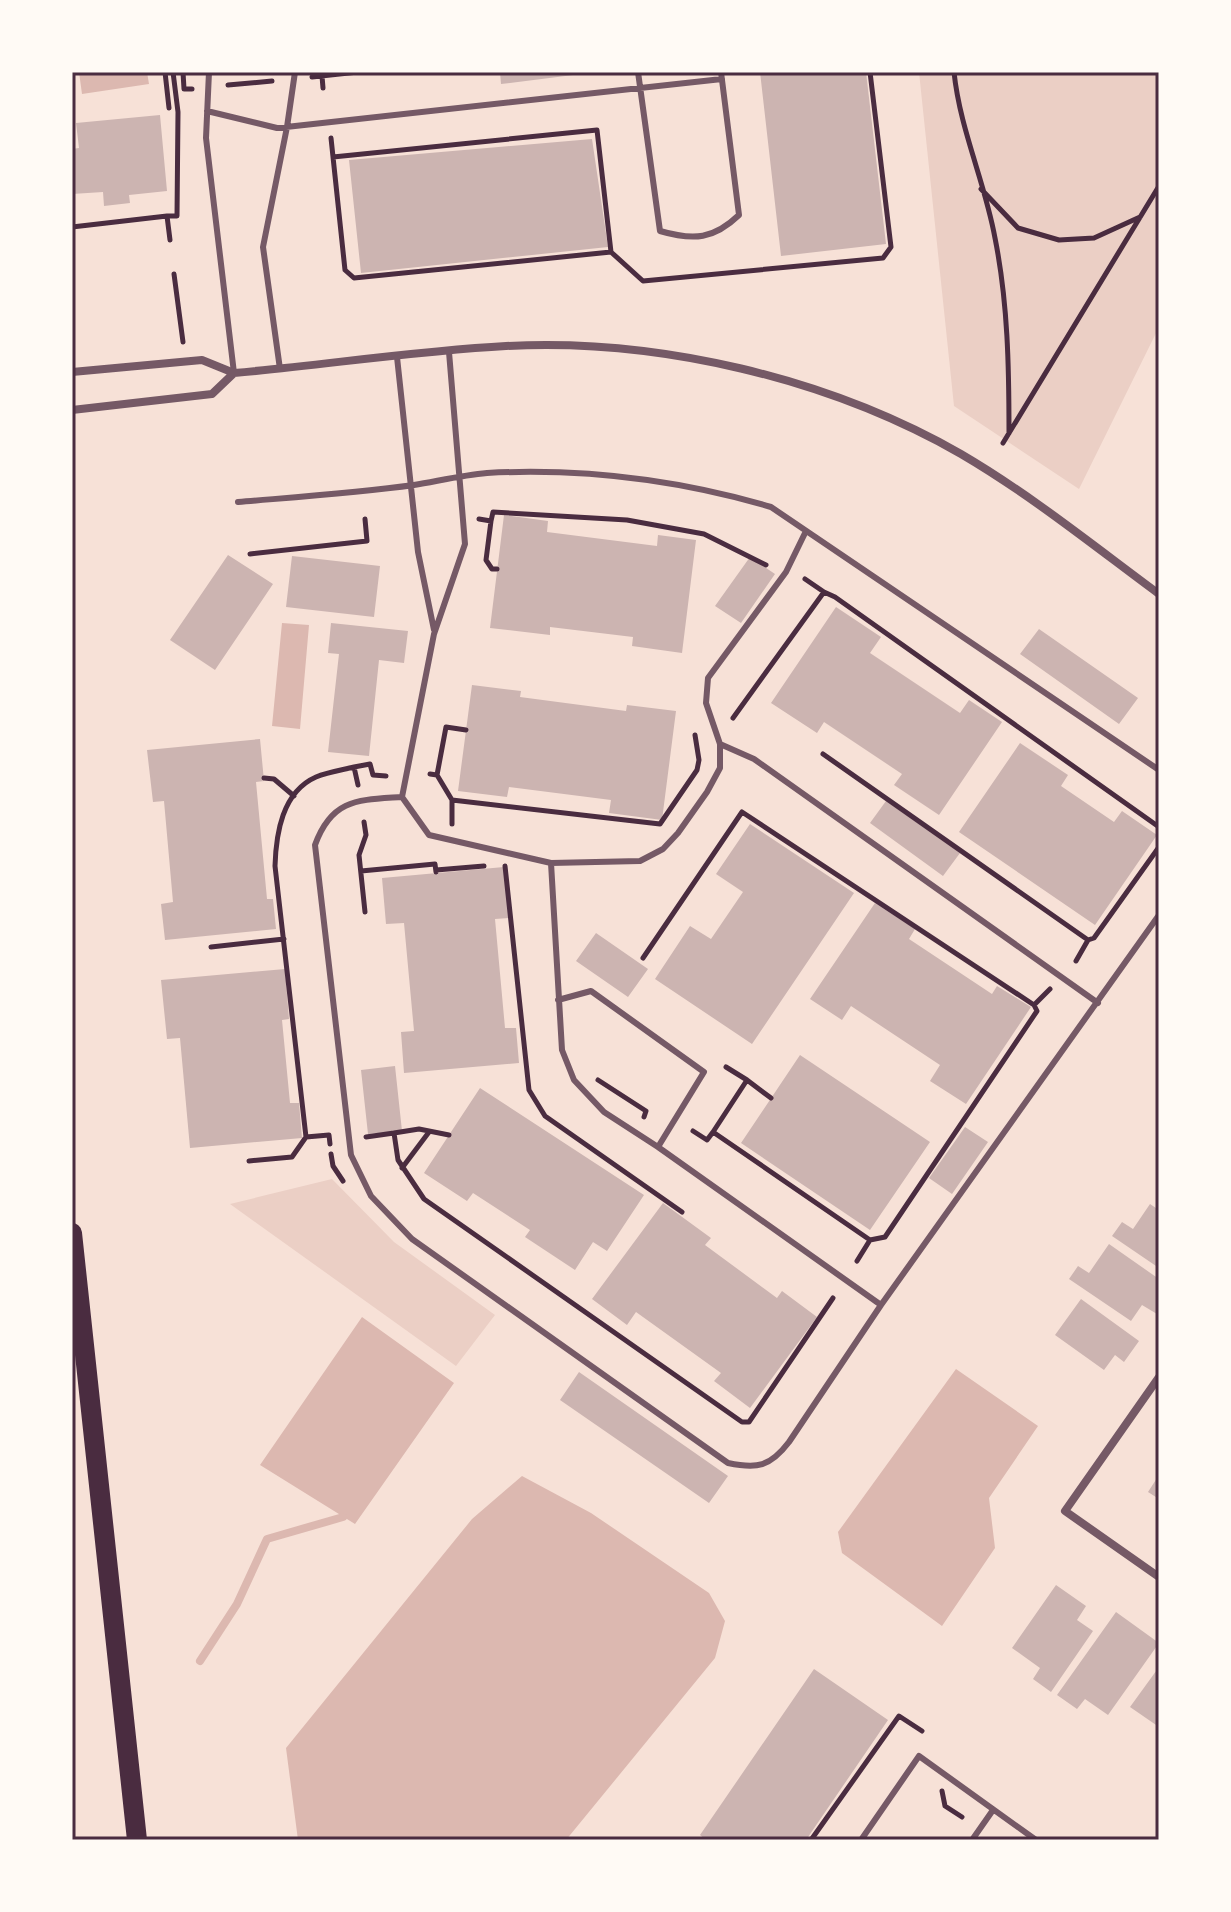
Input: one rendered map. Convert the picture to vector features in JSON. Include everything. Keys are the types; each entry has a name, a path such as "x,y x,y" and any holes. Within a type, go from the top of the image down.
{"main road":[{"path":"72,1233 137,1840"}],"street":[{"path":"72,372 202,360 234,373 506,346 553,346 654,354 707,362 815,390 891,419 1004,481 1159,594"},
{"path":"72,410 212,394 234,373"},
{"path":"1159,1377 1065,1511 1159,1577"}],"lane":[{"path":"209,72 206,138 234,373"},
{"path":"280,369 263,247 295,72"},
{"path":"207,111 277,128 640,88 721,75 739,215 722,232 683,238 660,231 640,88 638,72"},
{"path":"449,352 465,544 434,634 402,797 429,835 551,863 640,861 663,849 707,792 720,768 720,744 706,703 708,678 777,585 806,531"},
{"path":"397,357 418,552 434,634"},
{"path":"238,502 413,485 484,473 550,472 620,476 727,494 771,507 1159,770"},
{"path":"720,744 754,759 1098,1003"},
{"path":"402,797 355,800 323,822 315,845 351,1155 371,1196 412,1239 728,1463 753,1468 777,1456 1159,915"},
{"path":"551,863 562,1050 574,1080 604,1112 881,1305"},
{"path":"558,1000 591,991 704,1072 658,1147"},
{"path":"861,1840 919,1756 1036,1840"},
{"path":"972,1840 993,1810"}],"path":[{"path":"165,72 169,108"},
{"path":"72,227 177,216 178,112 173,72"},
{"path":"183,72 184,89 192,89"},
{"path":"312,77 358,72"},
{"path":"333,157 597,130 611,252 643,281 883,258 891,247 870,72"},
{"path":"954,72 958,104 995,236 1009,334 1009,433"},
{"path":"322,76 323,88"},
{"path":"228,85 272,81"},
{"path":"331,137 345,270 354,278 611,252"},
{"path":"1003,443 1159,186"},
{"path":"981,188 1018,228 1059,240 1094,238 1141,216"},
{"path":"167,216 170,240"},
{"path":"174,274 183,342"},
{"path":"474,507 475,518 491,521"},
{"path":"497,569 492,569 486,560 493,512 627,520 704,534 766,565"},
{"path":"250,554 367,541 365,519"},
{"path":"805,579 835,597 1159,827"},
{"path":"733,718 824,592"},
{"path":"452,824 452,800 433,774 446,727 466,730"},
{"path":"452,800 660,824 697,770 699,760 695,735"},
{"path":"823,754 1088,940"},
{"path":"249,1161 292,1157 306,1137 275,866 276,834 294,796 315,778 370,764 373,775 386,776"},
{"path":"354,767 358,785"},
{"path":"264,778 274,779 294,796"},
{"path":"643,958 742,812 1034,1005 1037,1011 885,1237 870,1240 713,1132"},
{"path":"364,822 366,835 359,855 365,912"},
{"path":"1076,961 1088,940 1094,938 1159,847"},
{"path":"436,869 439,857"},
{"path":"361,871 505,865 509,898"},
{"path":"211,947 284,939"},
{"path":"1034,1005 1050,989"},
{"path":"726,1067 771,1098"},
{"path":"593,1076 646,1111 644,1117"},
{"path":"693,1131 707,1140 747,1080"},
{"path":"366,1137 419,1129 449,1135"},
{"path":"402,1168 429,1132"},
{"path":"394,1133 398,1160 424,1199 742,1422 749,1422 833,1298"},
{"path":"306,1137 329,1135 333,1166 348,1190"},
{"path":"857,1261 870,1240"},
{"path":"811,1840 899,1716 922,1731"},
{"path":"942,1790 945,1806 962,1817"}],"shaded area":[{"path":"79,72 147,72 149,84 82,94"},
{"path":"919,72 1159,72 1159,327 1079,489 954,406"},
{"path":"282,623 309,625 300,729 272,726"},
{"path":"332,1179 394,1242 495,1315 456,1366 230,1204"},
{"path":"362,1317 454,1383 355,1524 260,1465"},
{"path":"956,1369 1038,1426 989,1498 995,1548 942,1626 842,1553 838,1532"},
{"path":"522,1476 591,1513 709,1593 725,1621 715,1658 566,1840 298,1840 286,1748 472,1519"}],"building":[{"path":"500,72 581,72 581,74 501,84"},
{"path":"760,72 866,72 886,244 781,256"},
{"path":"160,115 167,191 129,195 130,203 104,206 103,192 72,194 72,149 79,148 76,123"},
{"path":"592,139 608,247 361,273 349,160"},
{"path":"504,515 548,521 547,532 657,546 658,535 696,540 682,653 632,646 633,637 550,627 550,635 490,628"},
{"path":"228,555 273,584 215,670 170,640"},
{"path":"292,556 380,566 374,617 286,607"},
{"path":"750,557 775,574 741,623 715,606"},
{"path":"836,607 881,637 870,653 960,713 969,700 1002,722 939,815 894,785 902,774 824,722 817,733 771,703"},
{"path":"331,623 408,631 404,663 379,660 369,756 328,752 339,654 328,653"},
{"path":"1039,629 1138,698 1119,724 1020,654"},
{"path":"472,685 521,691 520,697 626,711 627,705 676,711 662,820 609,813 611,800 509,787 507,797 458,791"},
{"path":"260,739 264,781 256,782 267,899 273,899 276,929 165,940 161,904 173,902 164,801 153,802 147,750"},
{"path":"1020,743 1068,775 1061,786 1114,822 1122,811 1157,835 1095,925 959,832"},
{"path":"886,801 960,853 943,876 870,823"},
{"path":"750,824 854,893 752,1044 655,979 690,926 711,939 743,892 716,874"},
{"path":"504,867 509,918 495,919 505,1028 516,1028 519,1063 404,1073 401,1032 414,1031 404,923 386,924 382,878"},
{"path":"875,903 915,929 909,939 992,994 997,986 1031,1007 966,1104 930,1081 940,1065 851,1006 842,1020 810,999"},
{"path":"596,933 648,969 628,997 576,961"},
{"path":"285,969 289,1019 282,1020 290,1103 299,1103 302,1138 190,1148 180,1038 167,1039 161,980"},
{"path":"800,1055 930,1142 870,1230 741,1143"},
{"path":"395,1066 402,1131 368,1134 361,1070"},
{"path":"480,1088 644,1195 607,1251 593,1242 575,1270 525,1237 530,1230 473,1193 467,1201 424,1173"},
{"path":"965,1127 988,1142 952,1194 929,1178"},
{"path":"663,1203 711,1238 705,1245 777,1298 782,1291 817,1317 750,1408 714,1381 721,1373 636,1312 627,1325 592,1299"},
{"path":"1150,1204 1159,1210 1159,1268 1112,1236 1122,1222 1133,1229"},
{"path":"1109,1244 1159,1279 1157,1314 1142,1305 1131,1321 1069,1279 1078,1266 1089,1273"},
{"path":"1081,1299 1139,1341 1124,1362 1115,1355 1104,1370 1055,1335"},
{"path":"579,1372 728,1476 709,1503 560,1400"},
{"path":"1159,1475 1159,1499 1148,1492"},
{"path":"1056,1585 1086,1606 1077,1620 1093,1631 1051,1692 1033,1679 1040,1668 1012,1648"},
{"path":"1116,1612 1159,1643 1108,1715 1085,1699 1077,1709 1057,1695"},
{"path":"1159,1667 1159,1727 1130,1707"},
{"path":"814,1669 888,1720 806,1840 706,1840 700,1835"}],"waterway":[{"path":"200,1661 237,1604 267,1539 343,1517"}]}
